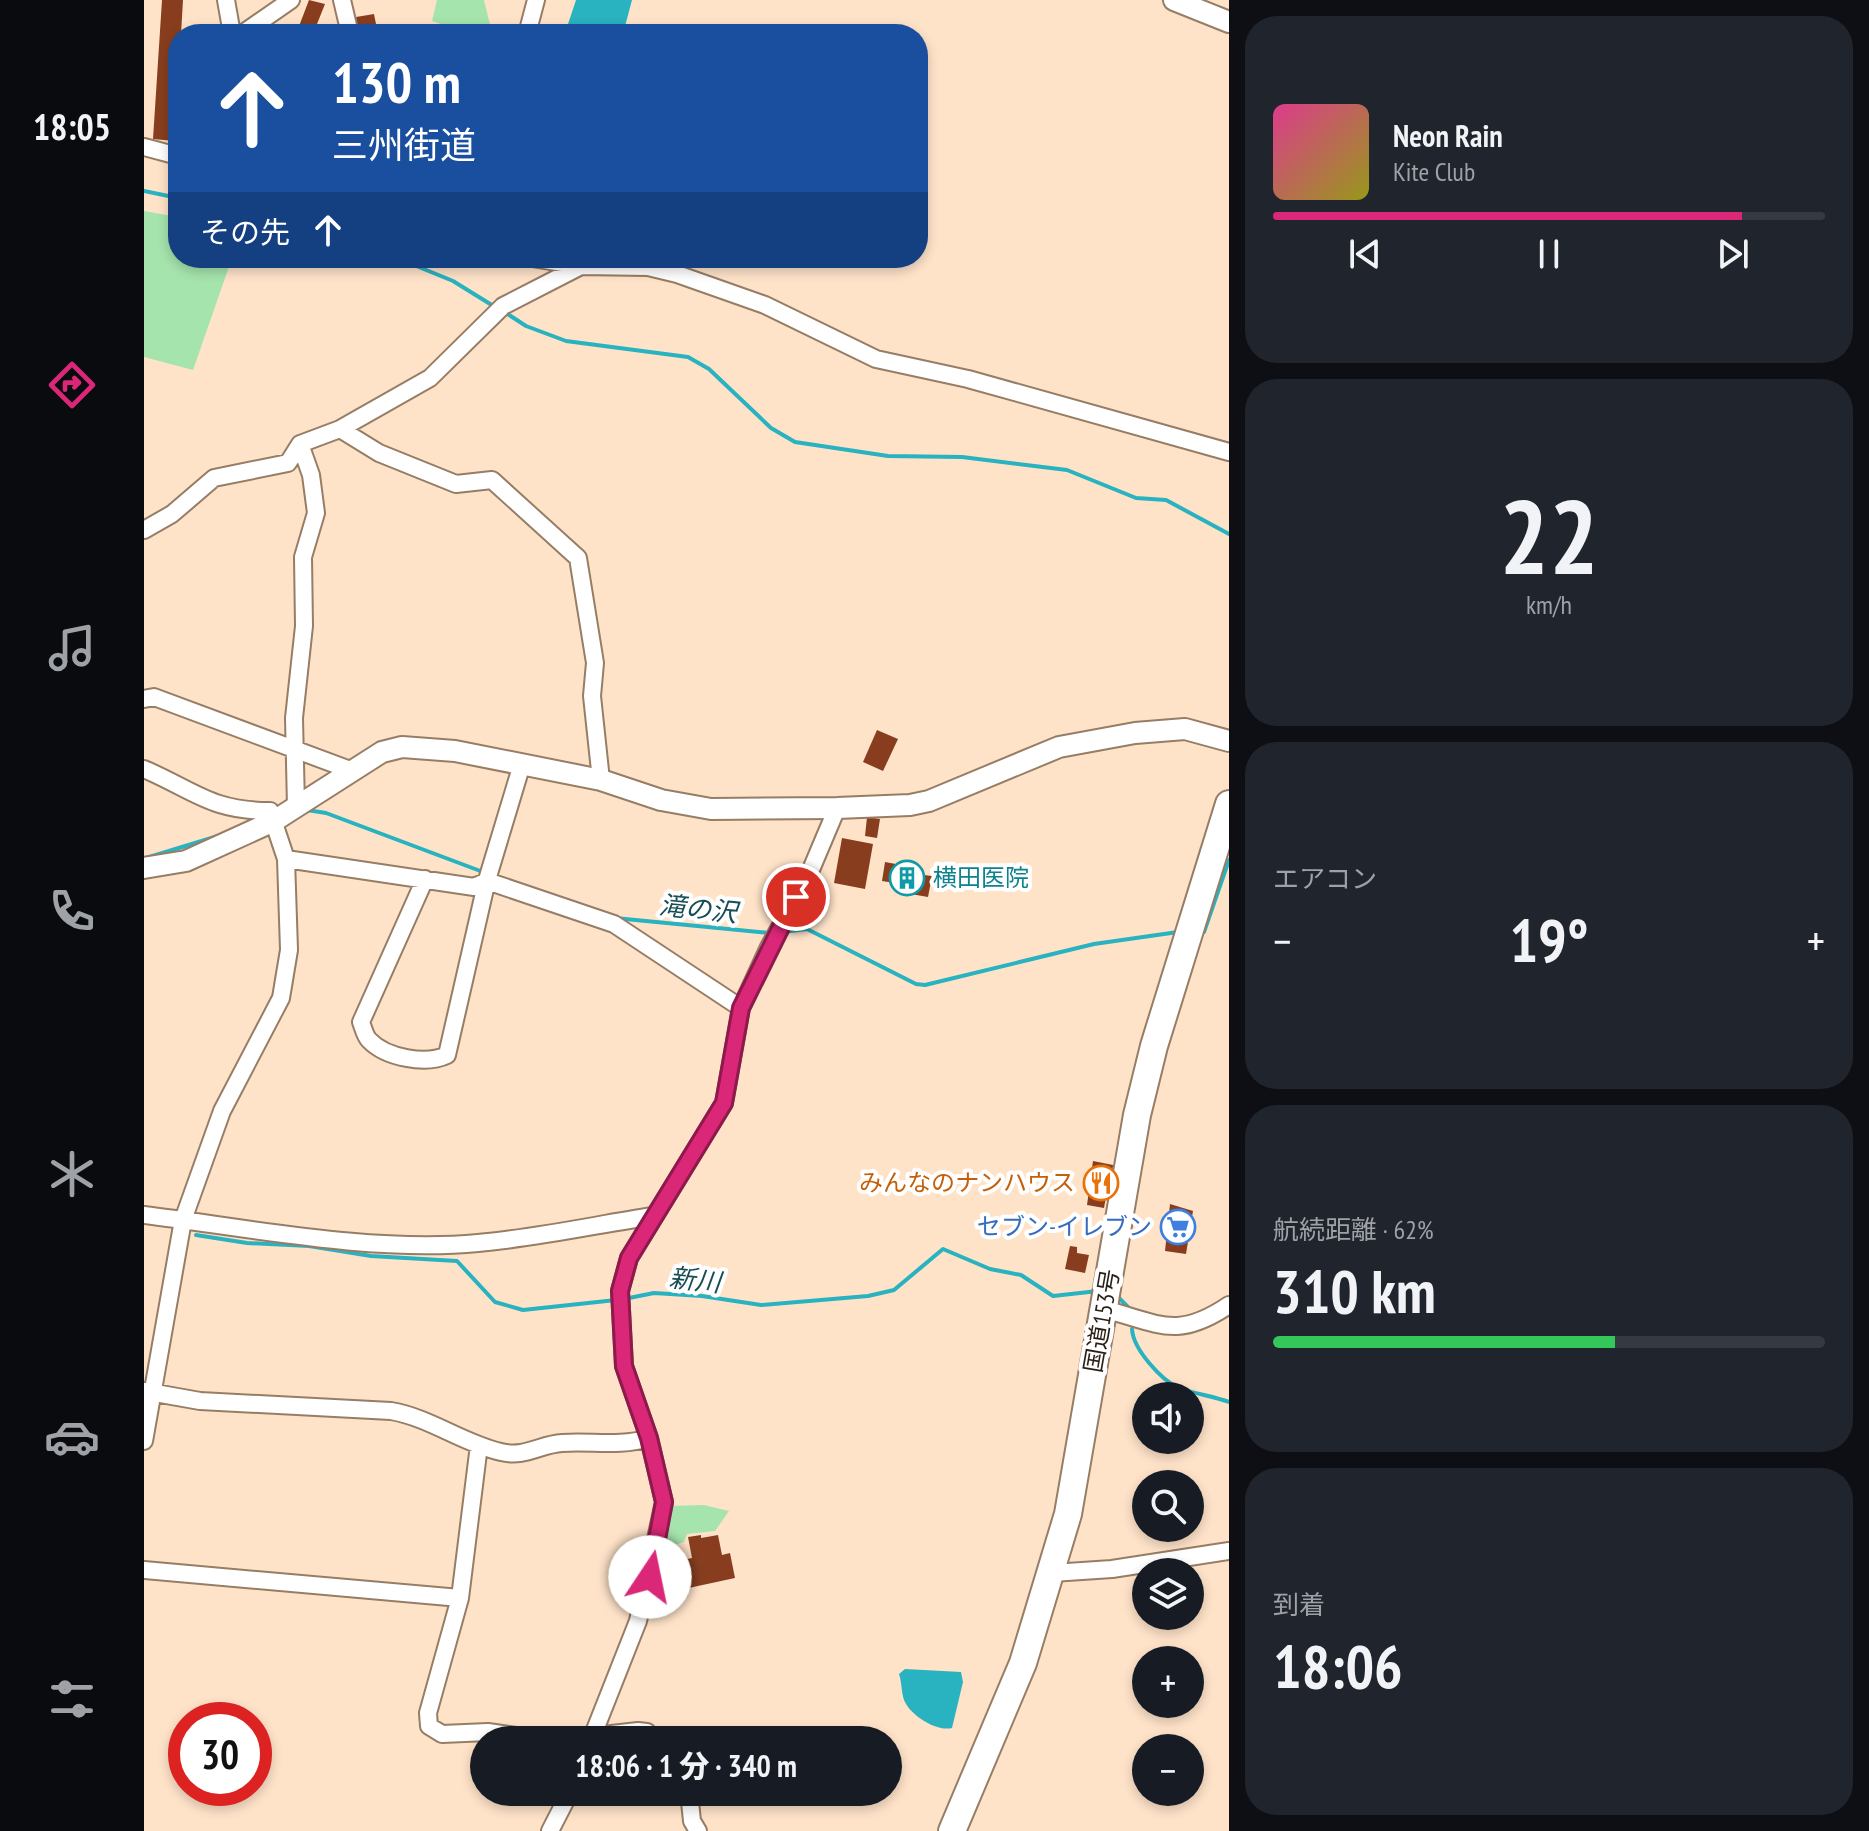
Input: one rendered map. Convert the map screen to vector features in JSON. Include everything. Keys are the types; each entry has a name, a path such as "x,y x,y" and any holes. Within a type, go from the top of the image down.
{"highway":[{"name":"国道153号","path":"952,1831 1023,1663 1052,1573 1080,1454 1137,1115 1154,1046 1229,804"}],"street":[{"path":"226,0 230,24"},
{"path":"256,24 291,0"},
{"path":"342,0 348,24"},
{"path":"530,24 536,0"},
{"path":"1174,0 1229,22"},
{"path":"144,147 168,153"},
{"path":"144,530 172,514 214,478 288,463 300,444 340,429 430,378 478,334 498,310 577,268"},
{"path":"652,268 765,305 876,359 968,379 1229,452"},
{"path":"340,429 379,453 456,484 492,480 578,558 595,663 592,696 601,780"},
{"path":"296,807 294,718 304,626 303,557 316,513 311,475 300,444"},
{"path":"144,699 154,697 353,771"},
{"path":"144,868 186,861 274,821 382,752 402,747 455,751 522,764 601,780 661,800 711,809 837,808 929,801 1059,747 1135,733 1185,729 1229,741"},
{"path":"425,879 361,1022 369,1040 406,1059 432,1062 447,1055 488,875 522,764"},
{"path":"144,769 221,807 270,811 286,859 289,950 281,998 222,1111 183,1220 149,1392 144,1441"},
{"path":"597,1726 638,1621 664,1502 649,1438 624,1366 620,1291 629,1258 724,1103 741,1008 771,942 810,872 837,808"},
{"path":"286,859 474,887 488,875"},
{"path":"488,875 614,924 741,1008"},
{"path":"144,1215 319,1238 431,1244 477,1243 653,1216"},
{"path":"1106,1297 1174,1327 1201,1323 1229,1305"},
{"path":"149,1392 200,1401 391,1411 415,1415 505,1454 533,1453 559,1443 625,1445 649,1438"},
{"path":"470,1733 442,1734 429,1726 428,1713 460,1598 479,1445"},
{"path":"1052,1573 1112,1569 1229,1551"},
{"path":"144,1570 460,1598"},
{"path":"550,1831 563,1806"},
{"path":"690,1806 692,1821 698,1831"}],"green space":[{"path":"437,0 484,0 490,24 440,24 432,21"},
{"path":"144,211 168,215 168,268 229,268 193,370 144,357"},
{"path":"704,1505 729,1511 715,1531 687,1534 684,1542 671,1546 664,1579 656,1577 668,1506"}],"water":[{"path":"576,0 632,0 626,24 568,24"},
{"path":"905,1669 961,1672 963,1682 952,1728 931,1725 907,1706 899,1674"}],"building":[{"path":"162,0 183,0 182,24 168,24 168,140 153,139"},
{"path":"309,0 325,4 317,24 300,24"},
{"path":"374,14 376,24 357,24 356,17"},
{"path":"877,730 898,739 883,771 863,762"},
{"path":"867,817 880,819 877,838 865,836"},
{"path":"842,838 873,844 865,889 834,883"},
{"name":"横田医院","path":"885,862 923,869 924,875 932,876 928,897 905,893 907,885 882,881"},
{"name":"みんなのナンハウス","path":"1093,1161 1113,1165 1110,1198 1106,1197 1104,1208 1087,1205"},
{"name":"セブン-イレブン","path":"1170,1204 1193,1211 1186,1254 1165,1251"},
{"path":"1070,1246 1077,1247 1077,1253 1089,1255 1085,1273 1065,1269"},
{"path":"701,1535 701,1538 718,1535 722,1555 730,1553 735,1578 684,1589 678,1561 692,1558 688,1537"}],"waterway":[{"path":"144,191 168,196"},
{"path":"421,268 453,281 495,307"},
{"path":"503,311 526,326 566,341 688,357 709,369 771,428 795,442 888,456 962,457 1067,470 1136,498 1166,500 1229,534"},
{"name":"滝の沢","path":"307,810 326,813 483,872"},
{"name":"滝の沢","path":"146,858 218,836"},
{"name":"滝の沢","path":"1199,932 1204,932 1229,860"},
{"name":"滝の沢","path":"615,918 770,933"},
{"name":"滝の沢","path":"782,932 807,929 916,984 925,985 1094,944 1178,932"},
{"name":"新川","path":"196,1235 247,1243 309,1246 371,1256 457,1261 495,1302 523,1310 616,1300"},
{"name":"新川","path":"624,1299 654,1293 761,1305 868,1296 894,1290 943,1249 990,1269 1021,1275 1053,1296 1098,1291"},
{"name":"新川","path":"1115,1294 1130,1309"},
{"name":"新川","path":"1132,1329 1137,1346 1156,1371 1172,1384 1229,1402"}],"place":[{"name":"横田医院","path":"907,878"},
{"name":"みんなのナンハウス","path":"1101,1183"},
{"name":"セブン-イレブン","path":"1178,1227"}],"route":[{"path":"650,1577 664,1502 649,1438 624,1366 620,1291 629,1258 724,1103 741,1008 796,897"}]}
